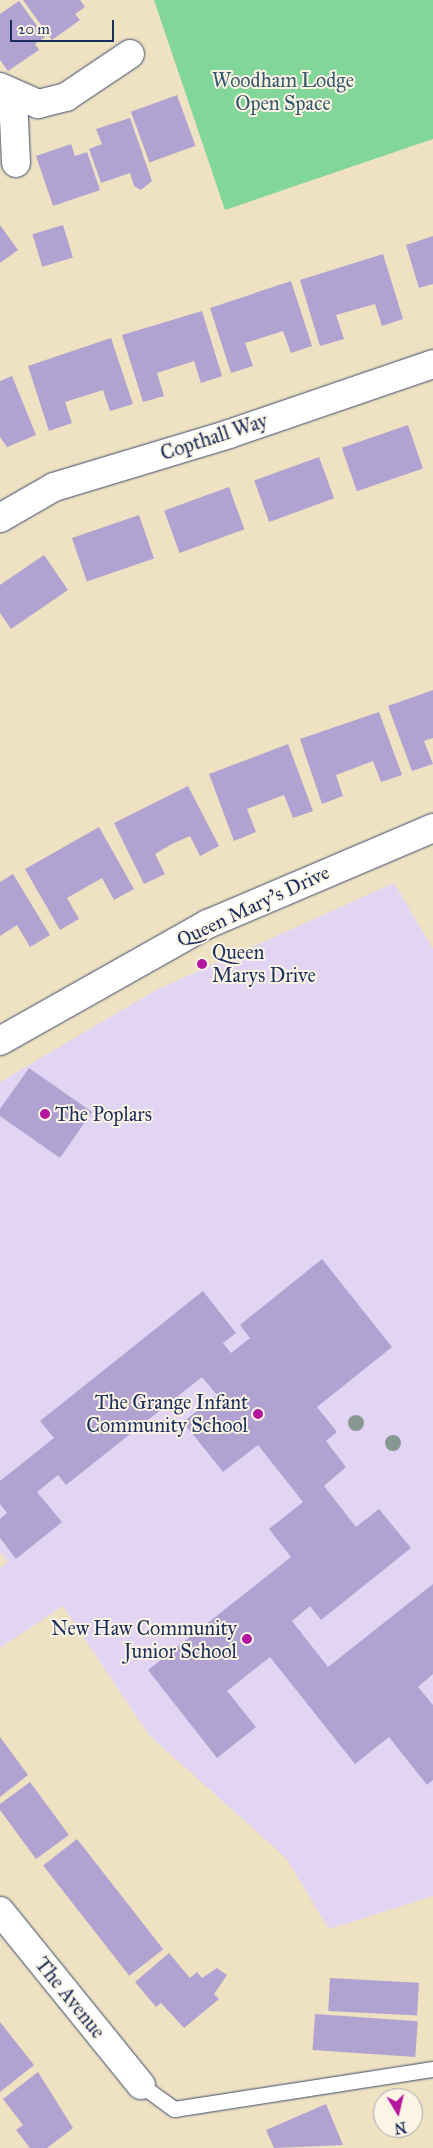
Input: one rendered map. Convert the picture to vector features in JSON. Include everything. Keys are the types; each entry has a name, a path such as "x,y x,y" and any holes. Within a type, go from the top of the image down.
{"street":[{"path":"16,163 6,92 38,104 66,97 130,54"},
{"name":"Copthall Way","path":"0,518 54,486 228,434 433,364"},
{"name":"Queen Mary's Drive","path":"0,1041 208,924 433,828"},
{"name":"The Avenue","path":"0,1911 141,2086"}],"lane":[{"path":"141,2086 174,2110 433,2069"}],"shaded area":[{"path":"394,883 433,949 433,1896 329,1929 286,1858 149,1735 63,1606 0,1648 0,1568 8,1562 0,1552 0,1082 156,990"}],"green space":[{"name":"Woodham Lodge Open Space","path":"154,0 433,0 433,139 225,210"}],"building":[{"path":"23,0 80,0 85,7 75,14 80,20 52,40"},
{"path":"19,1 45,37 35,44 39,50 8,71 0,60 0,14"},
{"path":"177,95 195,146 149,163 131,112"},
{"path":"130,118 152,181 141,190 134,186 130,173 101,183 89,149 102,144 96,129"},
{"path":"71,144 75,156 87,152 100,190 53,206 36,156"},
{"path":"0,225 18,250 0,263"},
{"path":"63,225 73,258 42,267 32,234"},
{"path":"433,236 433,284 419,288 406,245"},
{"path":"383,254 403,319 382,326 375,304 336,315 344,339 320,346 300,280"},
{"path":"291,281 312,346 291,353 283,331 245,343 253,366 231,373 210,308"},
{"path":"202,311 222,376 201,383 194,361 157,373 164,396 143,402 122,335"},
{"path":"111,338 133,404 110,411 103,390 65,402 72,423 49,431 28,366"},
{"path":"12,376 36,435 7,447 0,437 0,381"},
{"path":"408,425 423,468 357,491 342,448"},
{"path":"319,457 334,498 269,522 254,481"},
{"path":"229,487 244,529 180,553 164,511"},
{"path":"139,515 154,558 87,582 72,538"},
{"path":"44,555 68,590 11,629 0,613 0,585"},
{"path":"433,690 433,738 424,741 433,764 412,771 388,706"},
{"path":"379,712 402,775 381,782 373,761 336,775 343,796 322,804 300,739"},
{"path":"288,744 313,811 293,818 284,795 247,809 256,832 234,841 209,774"},
{"path":"188,786 219,846 200,856 190,836 172,844 155,854 165,874 144,884 114,823"},
{"path":"99,827 134,889 114,900 102,878 67,898 79,919 60,930 25,869"},
{"path":"13,874 50,935 30,947 17,925 0,936 0,882"},
{"name":"The Poplars","path":"29,1068 92,1112 60,1158 0,1116 0,1109"},
{"path":"322,1259 392,1347 317,1407 337,1432 326,1441 346,1467 324,1486 356,1527 379,1509 411,1548 321,1620 310,1606 292,1621 328,1667 433,1584 433,1674 418,1687 433,1705 433,1780 427,1785 389,1737 355,1764 270,1657 227,1691 256,1727 217,1758 148,1670 291,1557 269,1529 303,1502 258,1445 223,1472 183,1422 217,1395 202,1377 66,1485 58,1475 37,1492 62,1522 16,1559 0,1538 0,1519 7,1513 0,1504 0,1481 54,1438 40,1421 203,1291 236,1333 223,1343 231,1353 250,1338 240,1325"},
{"path":"0,1737 28,1775 0,1797"},
{"path":"30,1782 69,1835 36,1859 0,1810 0,1804"},
{"path":"77,1839 163,1949 129,1976 43,1865"},
{"path":"169,1953 190,1978 197,1972 202,1978 217,1968 227,1975 214,1994 219,1999 184,2028 161,2003 156,2007 135,1982"},
{"path":"330,1978 419,1983 417,2016 328,2011"},
{"path":"315,2014 418,2021 415,2057 312,2050"},
{"path":"0,2022 34,2065 0,2092"},
{"path":"38,2072 73,2128 47,2148 30,2148 16,2130 23,2125 3,2099"},
{"path":"326,2104 343,2145 274,2148 266,2130"}],"place":[{"name":"Queen Marys Drive","path":"202,964"},
{"name":"The Poplars","path":"45,1114"},
{"name":"The Grange Infant Community School","path":"258,1414"},
{"name":"New Haw Community Junior School","path":"247,1639"}]}
